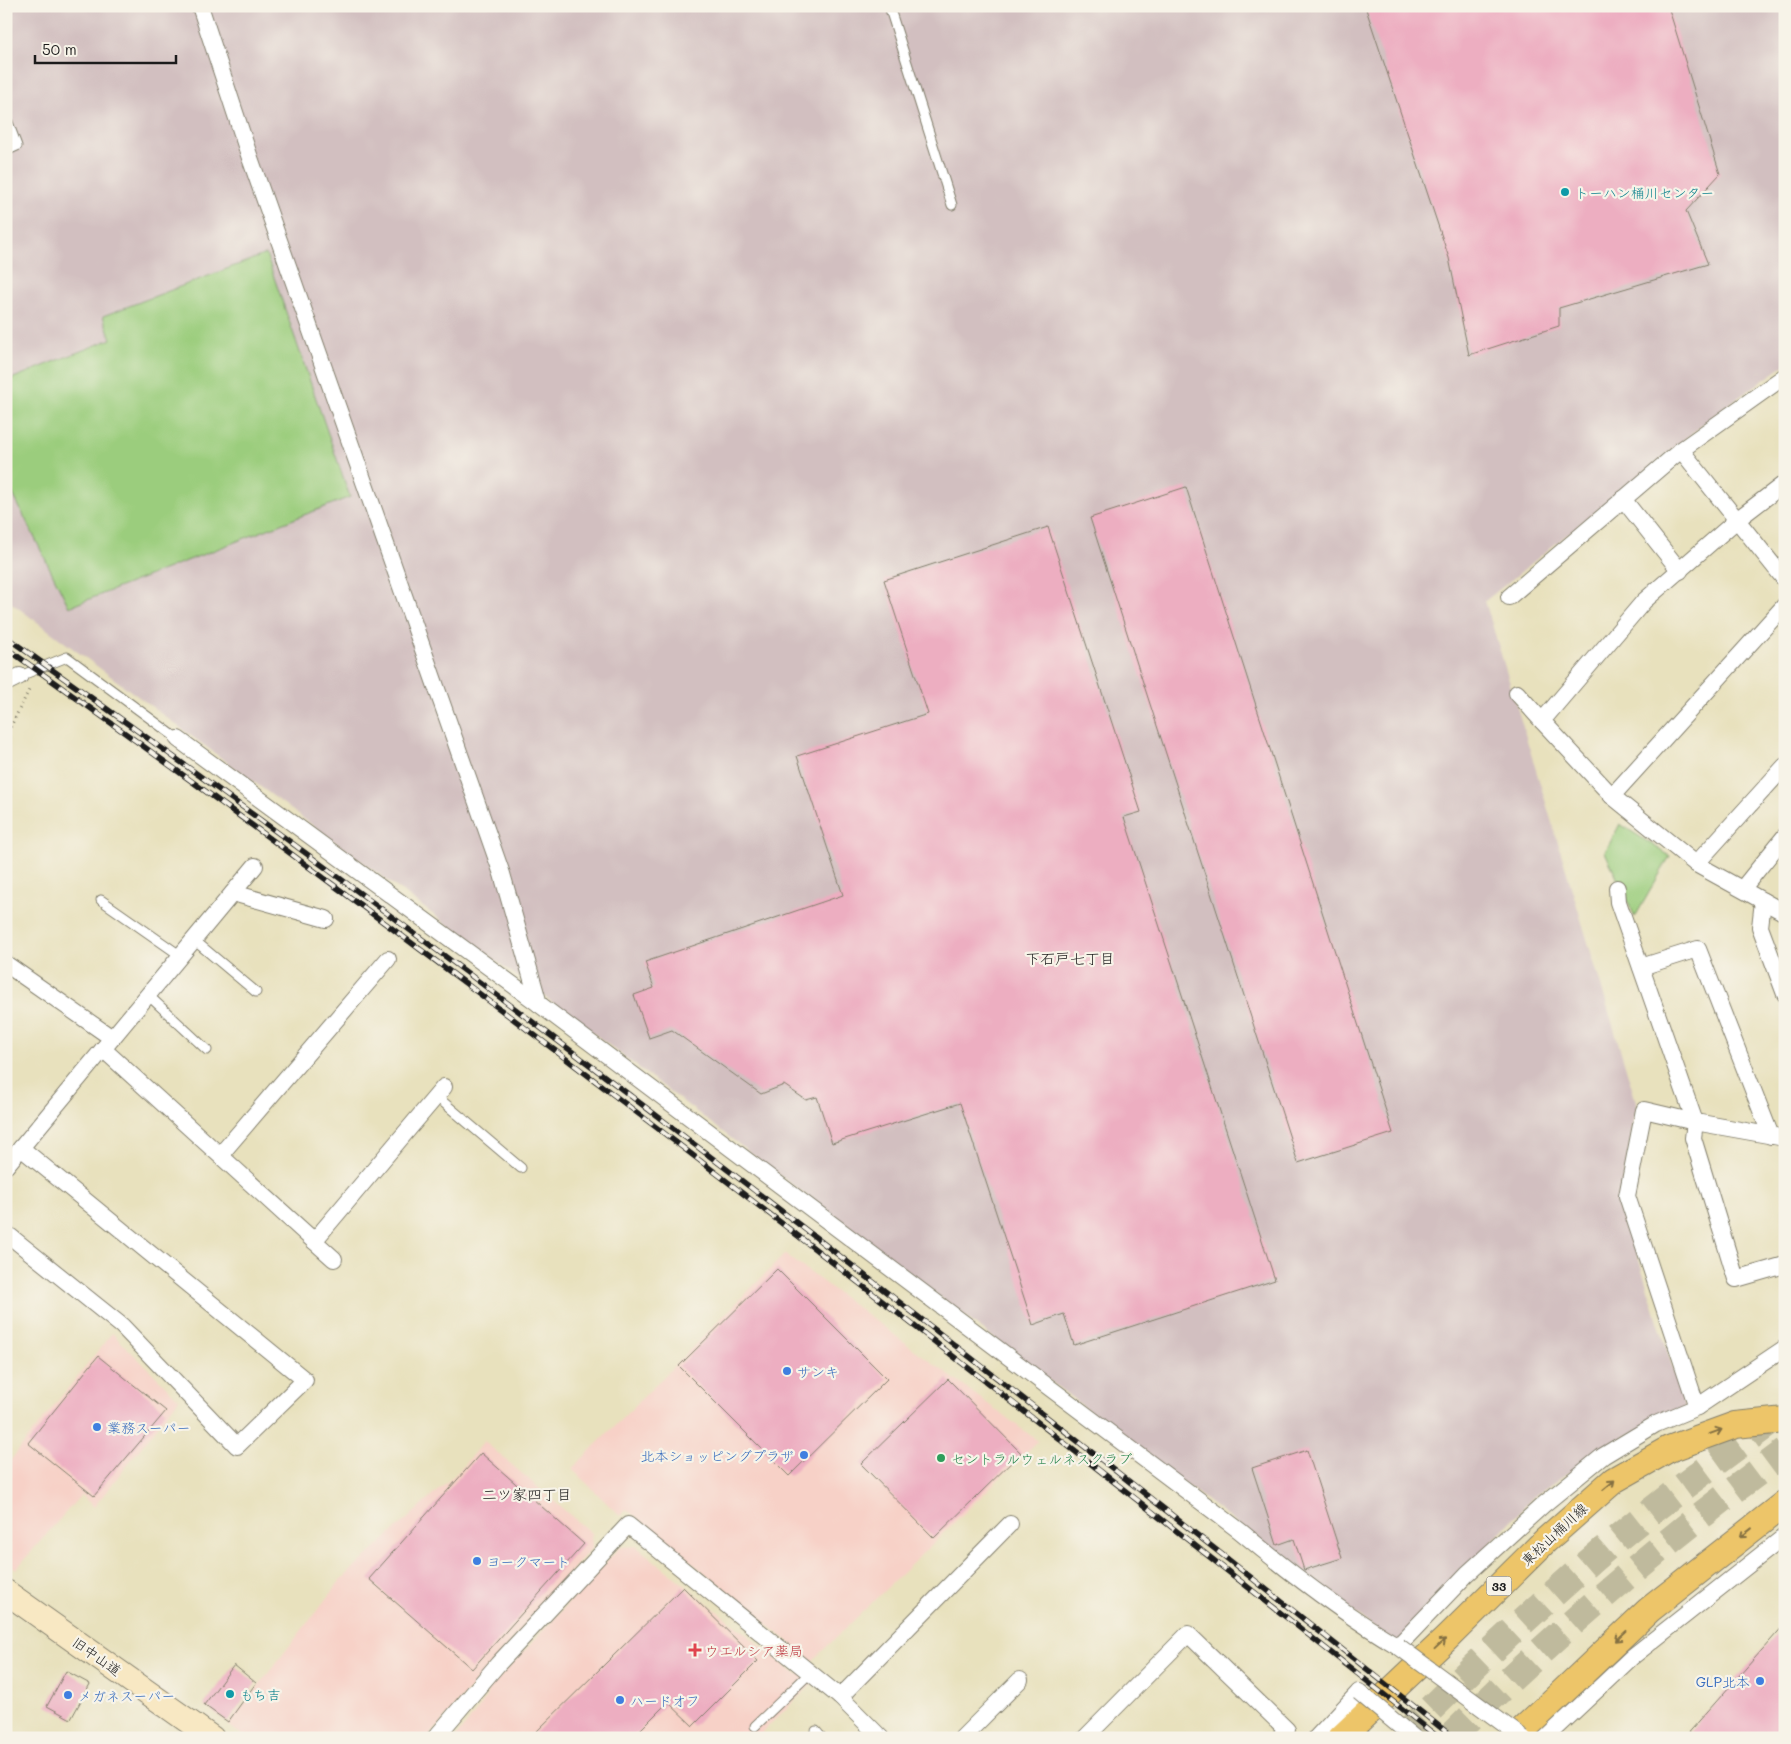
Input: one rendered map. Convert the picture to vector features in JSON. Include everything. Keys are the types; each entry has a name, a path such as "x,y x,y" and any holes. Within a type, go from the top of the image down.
{"main road":[{"name":"東松山桶川線","path":"1341,1738 1446,1639 1545,1540 1614,1480 1669,1449 1735,1425 1785,1420"},
{"path":"1514,1738 1649,1610 1785,1504"},
{"name":"旧中山道","path":"6,1592 212,1738"}],"street":[{"path":"200,6 252,164 502,874 539,1004"},
{"path":"1509,597 1681,450 1785,376"},
{"path":"1681,450 1785,580"},
{"path":"1542,721 1644,601 1738,519 1785,483"},
{"path":"1623,499 1680,571"},
{"path":"1612,796 1785,605"},
{"path":"1517,693 1612,796 1696,864 1785,912"},
{"path":"178,739 539,1004 1224,1519 1293,1574 1364,1626 1398,1646 1522,1738"},
{"path":"1696,864 1785,766"},
{"path":"1743,888 1785,836"},
{"path":"6,1233 122,1326 237,1446 305,1380 12,1157 255,866"},
{"path":"1616,888 1618,902 1694,1122 1694,1138 1736,1279 1785,1265"},
{"path":"233,893 326,919"},
{"path":"1763,901 1760,927 1785,994"},
{"path":"1641,967 1698,949 1778,1137"},
{"path":"221,1154 388,958"},
{"path":"6,964 108,1043 221,1154 334,1259"},
{"path":"314,1241 440,1092"},
{"path":"1697,1408 1627,1196 1644,1110 1694,1122 1778,1137"},
{"path":"1398,1646 1467,1574 1543,1505 1602,1456 1656,1424 1697,1408 1785,1348"},
{"path":"840,1697 1010,1524"},
{"path":"435,1738 498,1664 628,1526 840,1697 881,1738"},
{"path":"1546,1738 1632,1657 1785,1536"},
{"path":"1085,1738 1188,1634 1287,1735"},
{"path":"962,1738 1020,1680"},
{"path":"1316,1738 1359,1692 1414,1738"}],"lane":[{"path":"889,6 952,205"},
{"path":"6,117 17,146 6,150"},
{"path":"13,679 67,657 178,739"},
{"path":"101,900 181,956"},
{"path":"194,940 256,992"},
{"path":"148,995 207,1050"},
{"path":"440,1092 521,1168"},
{"path":"755,1726 810,1672"},
{"path":"816,1731 822,1738"}],"path":[{"path":"6,736 30,689 13,679"}],"shaded area":[{"path":"6,6 1785,6 1785,365 1722,409 1485,601 1637,1105 1620,1199 1686,1411 1620,1439 1533,1497 1398,1646 568,1014 6,599"},
{"name":"北本ショッピングプラザ","path":"785,1254 1038,1441 812,1661 626,1509 620,1516 572,1469"},
{"path":"112,1333 179,1399 94,1507 81,1495 16,1569 6,1562 6,1466"},
{"path":"484,1441 591,1533 592,1547 428,1738 246,1738 228,1725 340,1581 459,1471"},
{"path":"636,1546 797,1675 800,1672 813,1683 762,1732 765,1738 455,1738 481,1706 490,1688 620,1547"}],"green space":[{"path":"266,254 350,497 69,607 6,480 6,381 111,339 103,316"},
{"path":"1620,824 1670,856 1635,917 1605,852"}],"building":[{"name":"トーハン桶川センター","path":"1365,6 1668,6 1720,174 1686,211 1708,264 1559,308 1559,326 1469,355 1449,258"},
{"path":"1186,487 1393,1133 1298,1163 1090,518"},
{"path":"1048,527 1141,812 1124,817 1275,1280 1074,1345 1064,1314 1033,1325 960,1103 832,1143 817,1097 806,1100 784,1085 761,1094 672,1030 649,1038 634,995 654,988 645,962 843,895 797,756 928,714 884,580"},
{"path":"777,1269 887,1379 789,1476 679,1366"},
{"name":"業務スーパー","path":"98,1356 166,1411 94,1496 28,1443"},
{"name":"セントラルウェルネスクラブ","path":"948,1379 1021,1453 934,1538 861,1464"},
{"path":"1307,1450 1342,1558 1304,1570 1294,1539 1277,1545 1252,1468"},
{"name":"ヨークマート","path":"481,1453 584,1544 472,1669 369,1579"},
{"path":"683,1587 758,1661 693,1726 668,1702 632,1738 530,1738"},
{"name":"GLP北本","path":"1785,1624 1785,1738 1684,1738"},
{"name":"もち吉","path":"234,1665 256,1683 228,1722 204,1705"},
{"name":"メガネスーパー","path":"66,1671 90,1684 71,1719 47,1706"}],"tunnel":[{"path":"1401,1738 1495,1647 1593,1559 1662,1503 1780,1415"},
{"path":"1450,1738 1529,1662 1654,1553 1785,1452"}],"railway":[{"path":"6,637 191,769 738,1177 1097,1456 1454,1738"},
{"path":"6,648 371,912 551,1047 908,1321 1439,1738"}],"place":[{"name":"トーハン桶川センター","path":"1565,192"},
{"name":"サンキ","path":"787,1371"},
{"name":"業務スーパー","path":"97,1427"},
{"name":"北本ショッピングプラザ","path":"804,1455"},
{"name":"セントラルウェルネスクラブ","path":"941,1458"},
{"name":"ヨークマート","path":"477,1561"},
{"name":"ウエルシア薬局","path":"695,1650"},
{"name":"GLP北本","path":"1760,1681"},
{"name":"もち吉","path":"230,1694"},
{"name":"メガネスーパー","path":"68,1695"},
{"name":"ハードオフ","path":"620,1700"}],"district":[{"name":"下石戸七丁目","path":"1070,958"},
{"name":"二ツ家四丁目","path":"527,1494"}]}
